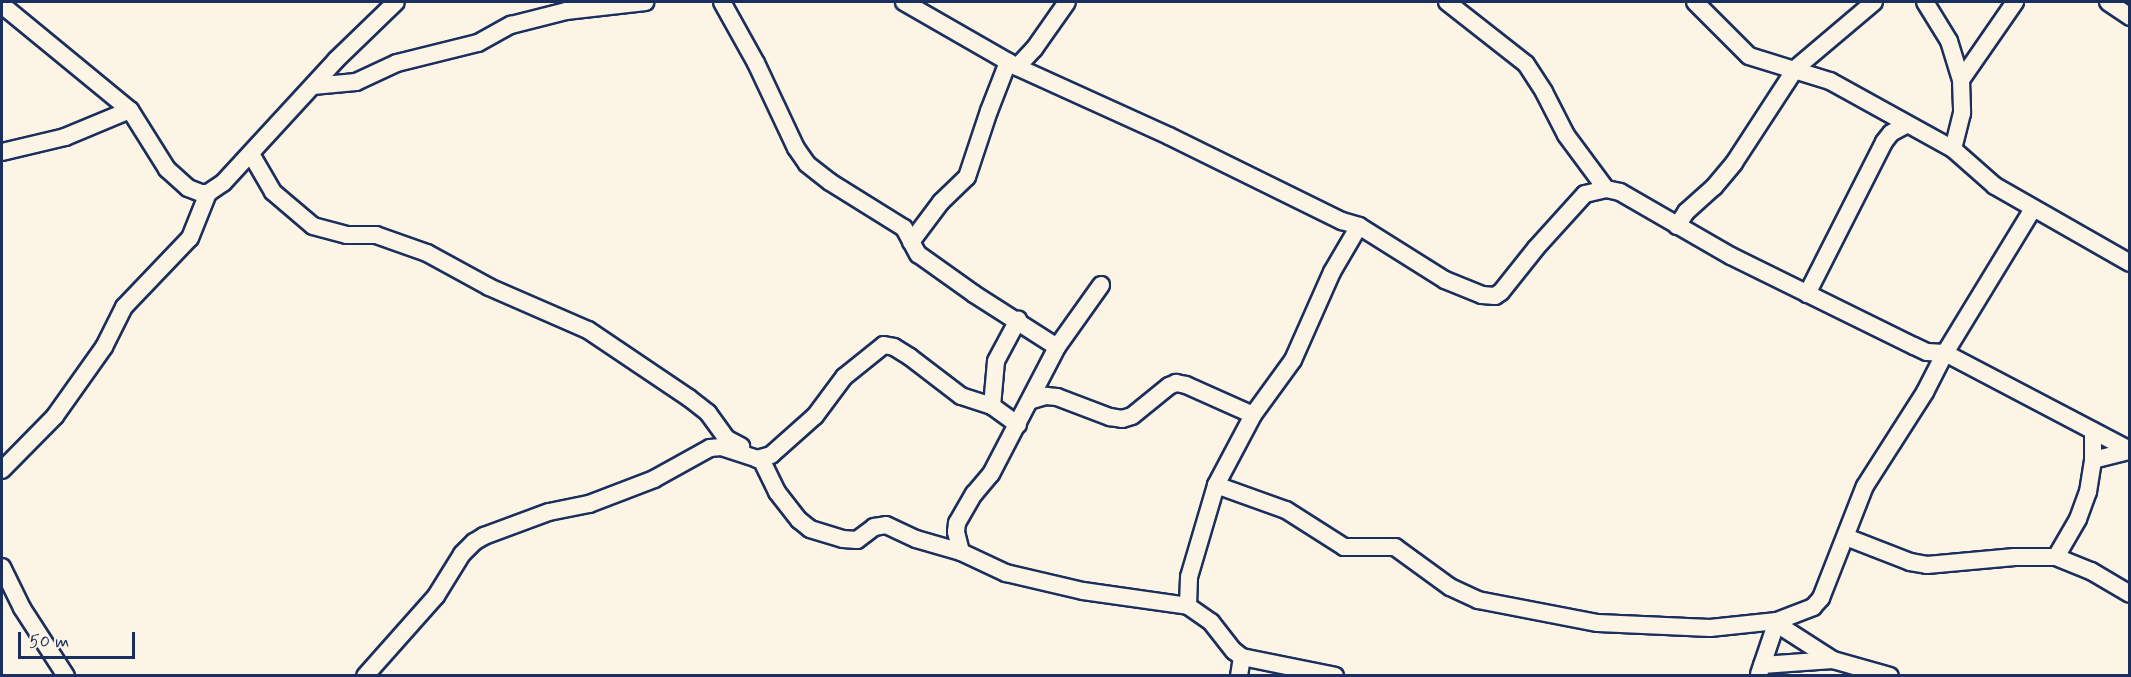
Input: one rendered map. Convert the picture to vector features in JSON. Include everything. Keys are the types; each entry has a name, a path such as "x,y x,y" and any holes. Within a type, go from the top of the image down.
{"street":[{"path":"2,5 130,110 167,169 194,193 208,192 223,183 313,86 396,2"},
{"path":"313,86 356,82 397,63 478,43 511,25 566,11 645,2"},
{"path":"722,2 756,63 796,148 807,164 838,187 904,228 910,243 918,254 964,287 1058,347"},
{"path":"904,2 1013,65 1169,136 1342,221 1359,226 1444,280 1482,295 1495,296 1501,292 1536,248 1585,194 1606,189 1620,192 1677,226 1807,294 1921,349 1945,352 2130,450"},
{"path":"910,243 941,202 968,177 989,111 1013,65 1034,49 1066,2"},
{"path":"1447,2 1526,64 1544,92 1566,135 1606,189"},
{"path":"1695,2 1749,56 1772,66 1796,68 1830,81 1953,149 1995,186 2130,263"},
{"path":"1677,226 1686,212 1714,187 1734,163 1796,68 1874,2"},
{"path":"1925,2 1949,41 1961,80 1962,113 1953,149"},
{"path":"1961,80 2015,2"},
{"path":"2108,2 2130,17"},
{"path":"2,152 65,136 130,110"},
{"path":"1807,294 1884,142 1891,133 1906,125"},
{"path":"251,154 273,192 313,226 347,235 376,235 427,253 489,287 588,330 708,413 721,434 756,458 777,492 799,520 810,529 843,539 857,540 874,527 882,525 961,552 1006,573 1083,591 1188,606 1211,622 1234,651 1242,657 1335,675"},
{"path":"2,470 55,416 104,347 124,307 190,238 208,192"},
{"path":"1216,485 1286,510 1344,547 1395,547 1450,587 1478,600 1598,623 1710,628 1777,623 1813,606 1821,598 1865,486 1920,401 1945,352 2034,209"},
{"path":"1188,606 1189,577 1216,485 1253,416 1293,360 1337,263 1359,226"},
{"path":"961,552 956,532 957,523 974,494 992,474 1058,347 1101,285"},
{"path":"992,406 996,361 1018,320"},
{"path":"365,675 436,596 462,554 484,536 549,512 589,504 654,478 710,448 721,447 756,458 781,447 815,416 844,377 884,345 894,347 910,357 961,396 992,406 1018,425"},
{"path":"1032,399 1046,396 1057,397 1110,417 1122,419 1132,416 1169,386 1176,383 1186,385 1253,416"},
{"path":"2056,557 2078,519 2088,492 2093,460 2093,431"},
{"path":"2093,460 2130,450"},
{"path":"1846,537 1910,562 1927,566 2015,556 2056,557 2082,566 2130,594"},
{"path":"2,567 22,608 66,675"},
{"path":"1777,623 1833,660 1890,675"},
{"path":"1777,623 1760,670 1833,660"},
{"path":"1239,675 1242,657"}]}
